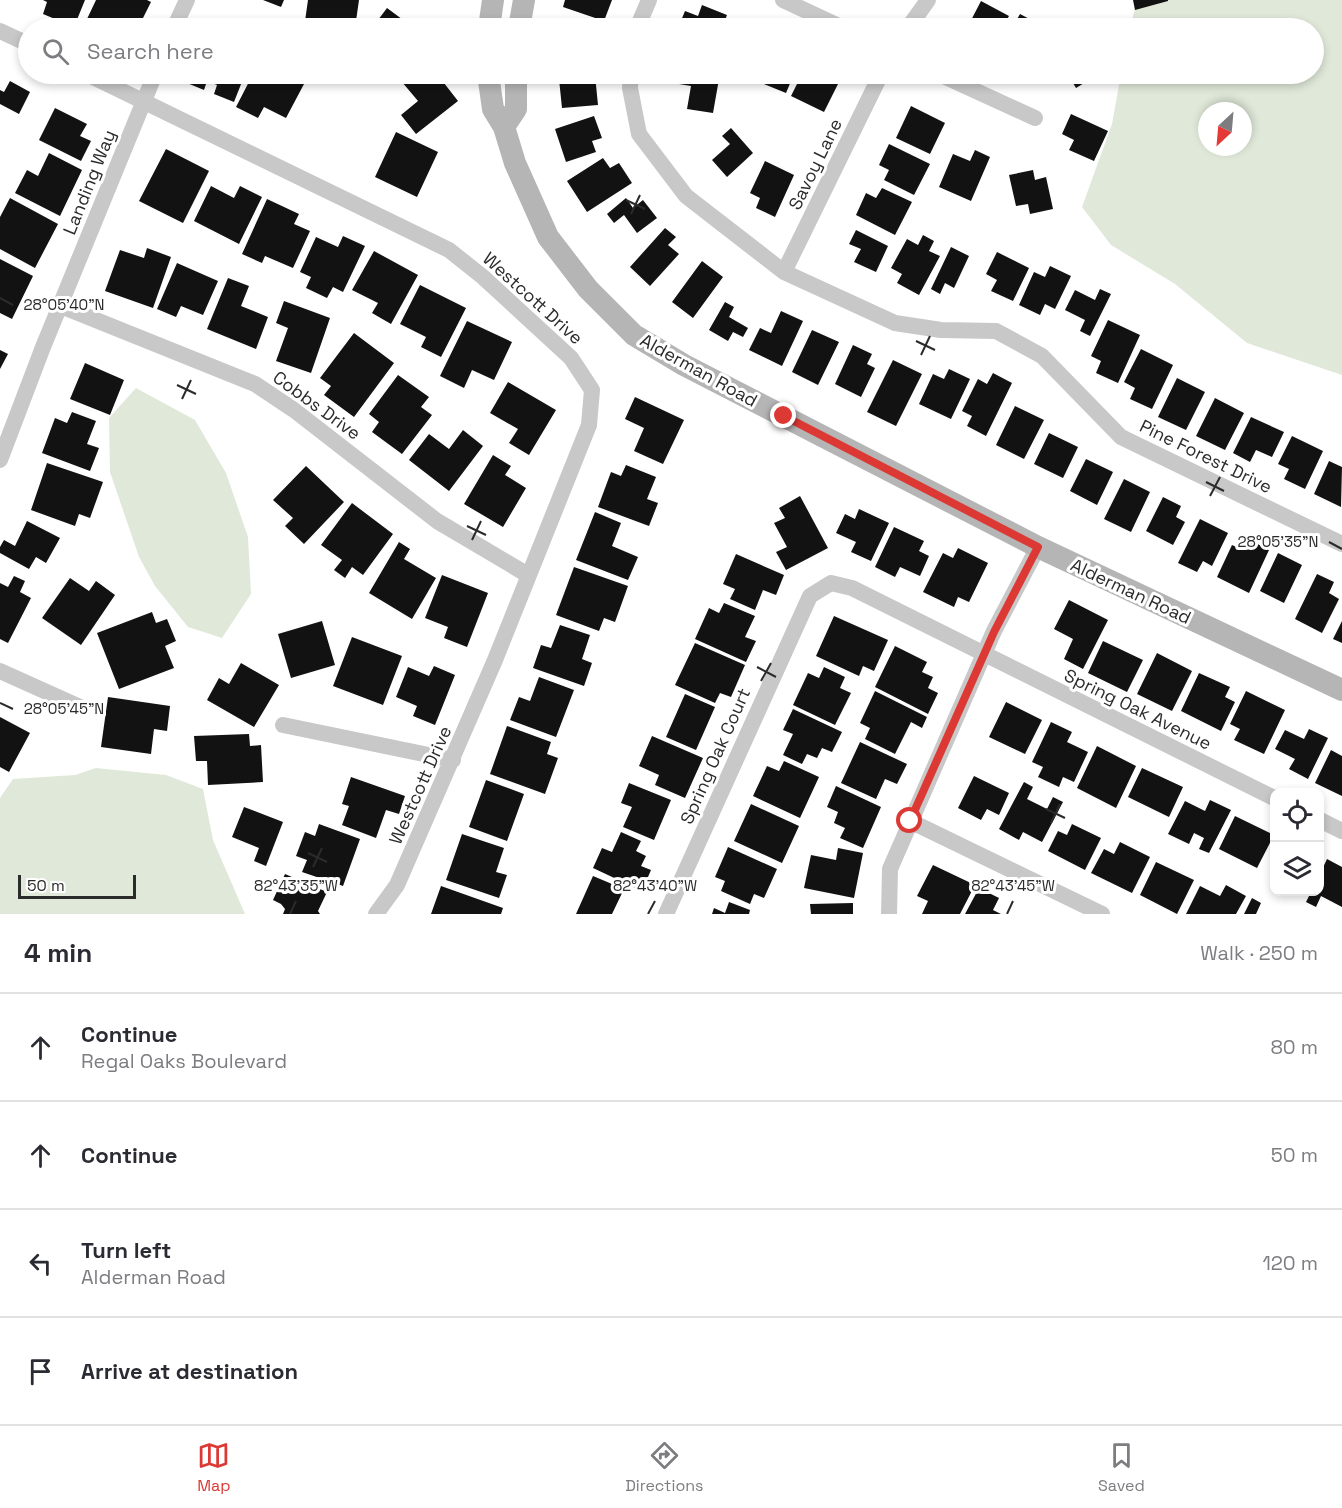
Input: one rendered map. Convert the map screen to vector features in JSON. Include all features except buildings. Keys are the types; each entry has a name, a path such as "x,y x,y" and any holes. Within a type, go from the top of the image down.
{"street":[{"path":"179,18 187,0"},
{"path":"490,18 493,0"},
{"path":"521,18 524,0"},
{"path":"641,18 649,0"},
{"path":"783,0 822,18"},
{"path":"915,18 928,0"},
{"path":"0,30 18,39"},
{"name":"Westcott Drive","path":"107,84 449,250 483,277 571,358 592,390 590,425 453,760 397,885 376,914"},
{"name":"Landing Way","path":"0,460 150,84"},
{"name":"Alderman Road","path":"489,84 493,109 504,127 515,163 548,237 588,289 634,335 684,365 1038,547 1342,690"},
{"path":"504,127 516,109 516,84"},
{"name":"Pine Forest Drive","path":"630,84 639,134 686,196 784,272 895,323 941,330 996,331 1042,356 1121,437 1342,544"},
{"name":"Savoy Lane","path":"784,272 876,84"},
{"path":"961,84 1035,118"},
{"name":"Cobbs Drive","path":"61,306 255,384 294,410 437,521 528,575"},
{"path":"889,914 890,869 984,655 1038,547"},
{"name":"Spring Oak Court","path":"666,914 810,596 831,583 846,586 984,655"},
{"name":"Spring Oak Avenue","path":"984,655 1270,796"},
{"path":"0,671 80,707"},
{"path":"283,725 453,760"},
{"path":"910,821 1102,914"},
{"path":"1324,822 1342,831"}],"green space":[{"path":"1137,0 1342,0 1342,375 1247,343 1175,284 1111,245 1082,207 1112,124 1119,84 1324,84 1324,18 1132,18"},
{"path":"136,388 195,420 226,473 248,537 251,594 222,638 188,627 155,586 139,557 110,472 109,418"},
{"path":"96,768 166,775 203,789 213,840 245,914 0,914 0,798 13,779 75,775"}],"route":[{"path":"784,416 1038,547 994,632 910,821"}]}
